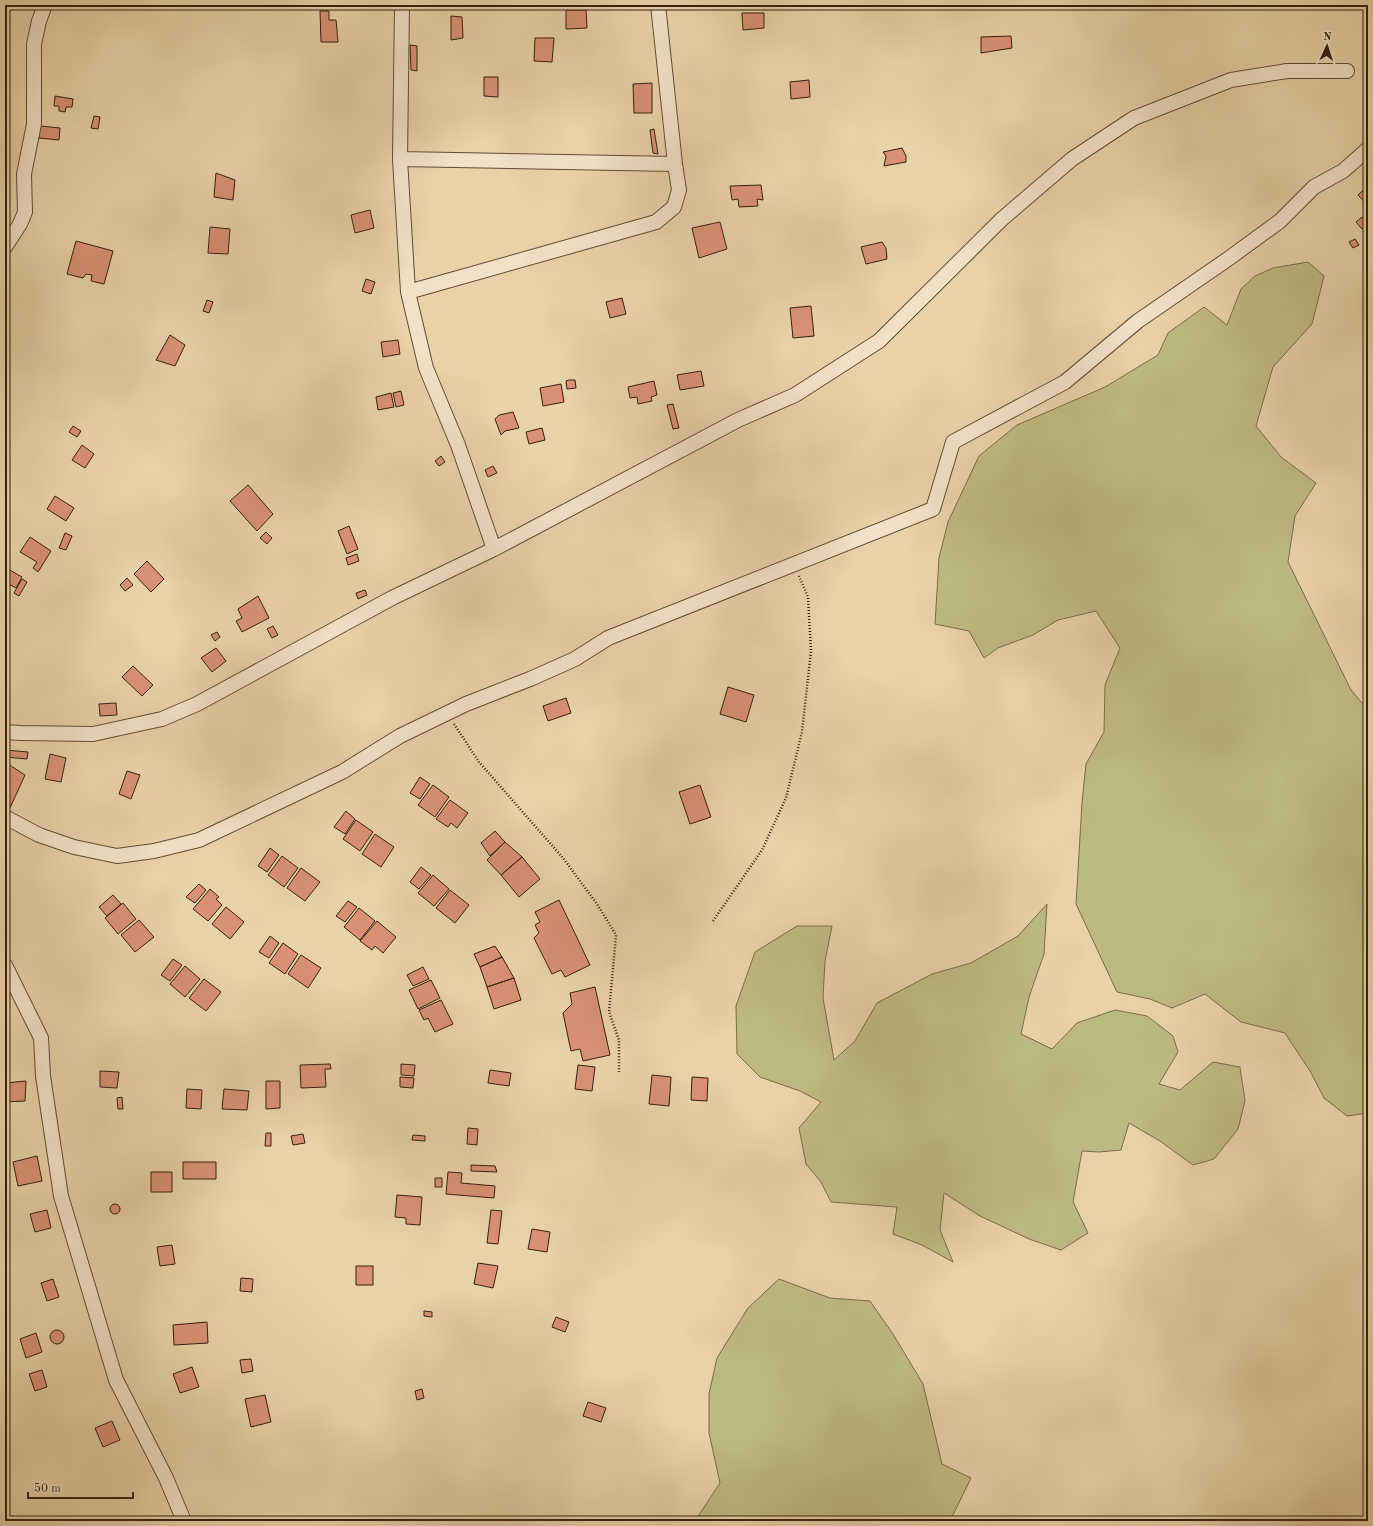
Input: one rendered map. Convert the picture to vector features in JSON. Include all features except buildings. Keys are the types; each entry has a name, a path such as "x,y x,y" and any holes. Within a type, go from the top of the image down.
{"street":[{"path":"5,247 20,224 25,212 24,174 34,124 34,44 39,21 45,5"},
{"path":"402,5 400,159 408,292 426,368 458,445 494,549"},
{"path":"408,292 656,222 674,207 679,190 674,164 658,5"},
{"path":"5,732 93,734 162,719 197,704 392,598 494,549 738,420 795,395 879,341 1002,219 1072,159 1134,118 1232,80 1287,71 1347,71"},
{"path":"5,817 39,835 74,847 101,854 117,856 154,851 199,840 342,772 400,736 466,704 530,679 575,659 608,638 933,509 953,442 1066,382 1138,321 1280,221 1314,187 1343,171 1368,149"},
{"path":"400,159 674,164"},
{"path":"5,965 41,1038 43,1076 62,1196 116,1380 166,1478 184,1521"}],"path":[{"path":"713,921 762,850 786,798 802,732 811,651 808,598 794,564"},
{"path":"447,713 479,762 563,858 597,904 616,935 609,1012 619,1040 618,1072"}],"shaded area":[{"path":"1308,262 1324,276 1312,324 1273,367 1256,426 1281,457 1316,483 1295,516 1288,562 1351,690 1368,710 1368,1113 1347,1116 1324,1098 1310,1071 1285,1033 1241,1022 1205,994 1172,1008 1150,999 1117,992 1076,904 1082,803 1086,764 1104,732 1105,685 1120,648 1096,611 1058,620 1033,635 998,648 984,658 969,631 935,624 939,558 948,522 979,456 1017,425 1105,387 1158,355 1168,333 1204,307 1227,325 1241,289 1255,276 1273,268"},
{"path":"1047,904 1044,954 1029,997 1021,1034 1052,1049 1077,1023 1115,1010 1147,1016 1173,1036 1178,1052 1159,1084 1180,1090 1213,1062 1240,1067 1245,1101 1238,1129 1214,1159 1193,1165 1160,1141 1129,1123 1121,1150 1099,1152 1082,1151 1073,1202 1088,1233 1061,1250 1029,1239 980,1216 944,1193 940,1230 953,1262 922,1245 893,1234 897,1207 831,1202 821,1182 806,1164 799,1128 821,1102 800,1091 760,1077 737,1054 736,1006 755,952 797,926 832,926 825,961 823,998 834,1060 855,1041 877,1003 932,974 971,963 1018,936"},
{"path":"779,1279 830,1298 870,1301 893,1334 923,1384 942,1464 971,1478 950,1521 695,1521 720,1483 709,1433 709,1394 717,1358 748,1308"}]}
